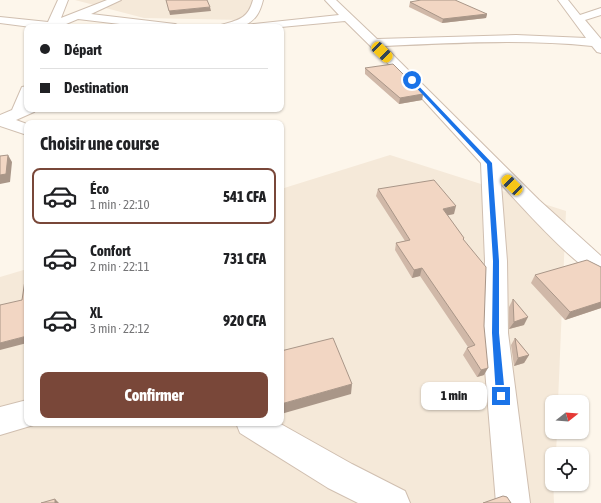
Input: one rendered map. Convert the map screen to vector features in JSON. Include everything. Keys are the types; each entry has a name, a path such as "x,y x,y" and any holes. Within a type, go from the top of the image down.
{"street":[{"path":"53,24 63,0"},
{"path":"58,24 116,0"},
{"path":"235,24 248,20 255,15 258,0"},
{"path":"330,0 422,90 490,163 579,250 601,269"},
{"path":"563,0 600,45"},
{"path":"578,19 601,11"},
{"path":"80,16 150,24"},
{"path":"282,24 348,18"},
{"path":"0,20 35,24"},
{"path":"373,43 506,37 545,38 600,45"},
{"path":"1,121 24,111"},
{"path":"1,121 24,129"},
{"path":"490,163 496,261 495,333 513,503"},
{"path":"0,421 24,415"},
{"path":"257,426 340,476 393,503"}],"shaded area":[{"path":"75,0 259,0 243,20 144,18"},
{"path":"390,155 566,211 558,395 545,395 545,439 557,439 556,447 545,447 545,491 554,491 554,503 0,503 0,277 24,270 24,426 284,426 284,188"}],"building":[{"path":"166,0 207,0 210,7 169,11"},
{"path":"421,0 455,0 487,14 443,19 410,2"},
{"path":"393,64 423,94 400,98 365,68"},
{"path":"8,155 6,174 0,175 0,156"},
{"path":"434,180 456,206 443,209 464,238 463,239 486,267 484,326 488,368 481,370 467,348 475,345 422,268 414,270 396,243 410,240 378,189"},
{"path":"587,260 601,267 601,302 570,312 535,275"},
{"path":"24,287 24,337 0,343 0,305 22,300"},
{"path":"513,299 528,317 514,322"},
{"path":"333,338 352,384 284,403 284,350"},
{"path":"515,338 529,355 518,358"},
{"path":"503,496 507,497 511,503 483,503"},
{"path":"55,499 55,503 41,503"}],"route":[{"path":"412,80 490,163 492,217 496,261 495,333 501,396"}]}
